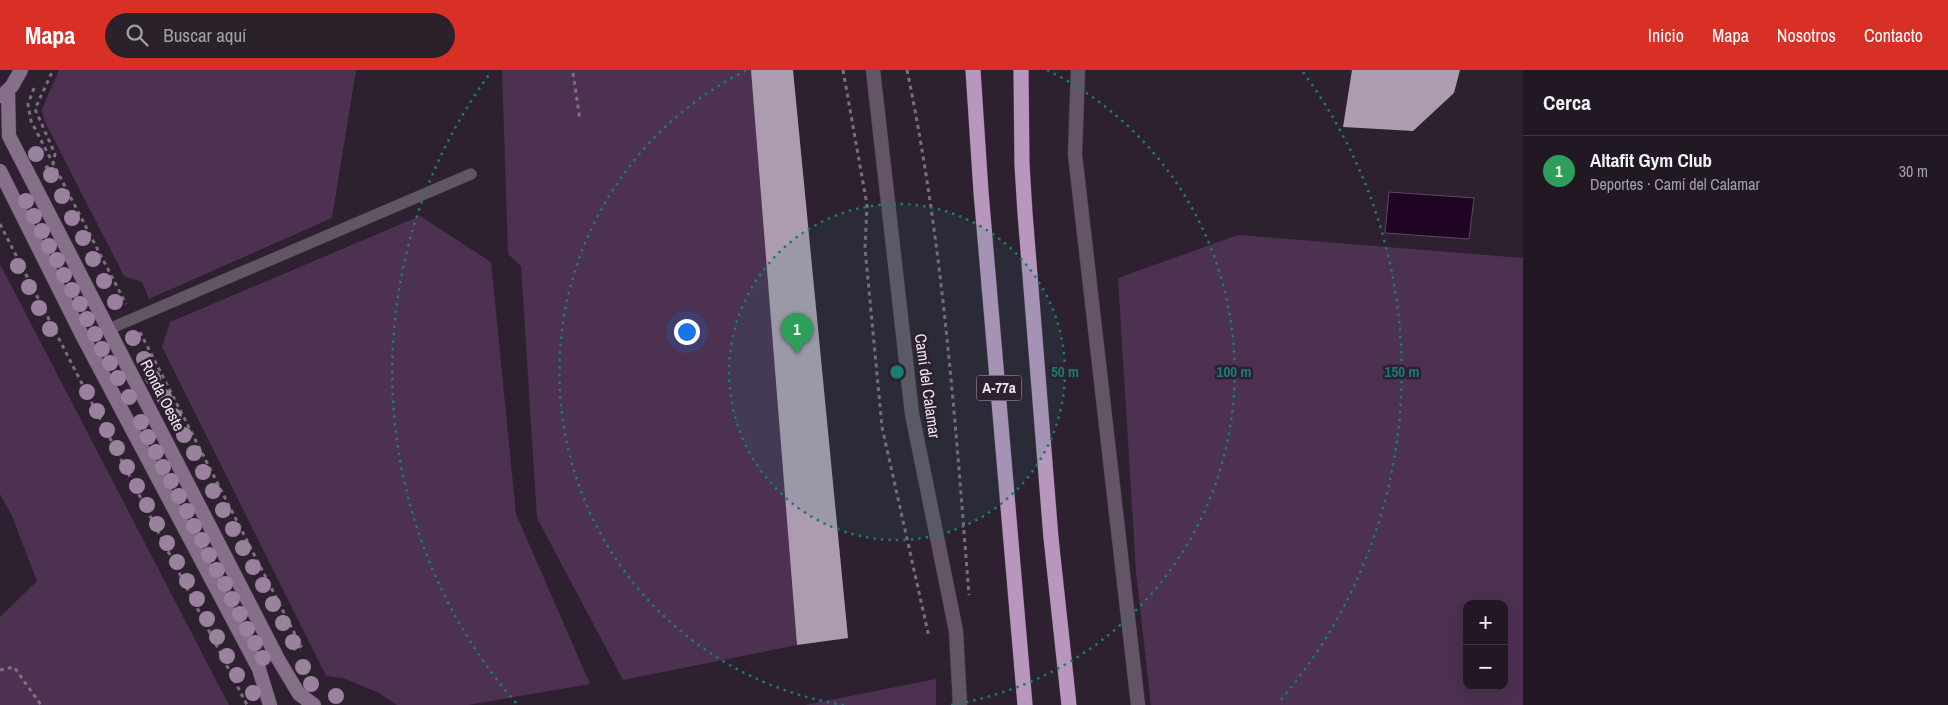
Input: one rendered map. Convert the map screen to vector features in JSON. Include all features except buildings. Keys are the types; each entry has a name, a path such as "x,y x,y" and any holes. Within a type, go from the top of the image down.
{"highway":[{"name":"A-77a","path":"973,70 981,192 1025,705"},
{"name":"A-77a","path":"1021,70 1022,165 1025,213 1051,538 1069,705"}],"main road":[{"path":"4,95 21,70"},
{"name":"Ronda Oeste","path":"4,95 9,136 278,658 299,694 314,705"},
{"path":"0,171 86,343 259,669 270,705"}],"street":[{"name":"Camí del Calamar","path":"874,70 912,414 956,631 960,705"},
{"path":"1078,70 1075,154 1138,705"}],"lane":[{"path":"109,329 133,317 471,174"}],"path":[{"path":"53,70 35,108 54,154 53,164"},
{"path":"843,70 867,205 865,248 882,427 929,637"},
{"path":"907,70 924,151 952,369 970,602"},
{"path":"573,73 580,120"},
{"path":"35,86 28,104 30,121 133,317 301,646 278,658"},
{"path":"43,160 47,168"},
{"path":"0,224 247,705"},
{"path":"0,670 14,667 41,705"}],"shaded area":[{"path":"59,70 356,70 332,218 149,299 142,282 124,276 44,120 42,109"},
{"path":"502,70 793,70 848,638 797,645 623,680 537,518 521,266 508,254"},
{"path":"1389,192 1474,198 1469,239 1385,233"},
{"path":"420,216 491,262 516,514 590,684 468,705 397,705 379,693 343,678 326,676 162,347 170,322"},
{"path":"1238,235 1523,258 1523,705 1151,705 1136,572 1118,278"},
{"path":"0,264 229,705 0,705 0,617 37,581 12,516 0,494"},
{"path":"936,679 936,705 805,705"}],"place":[{"name":"Altafit Gym Club","path":"797,354"}]}
